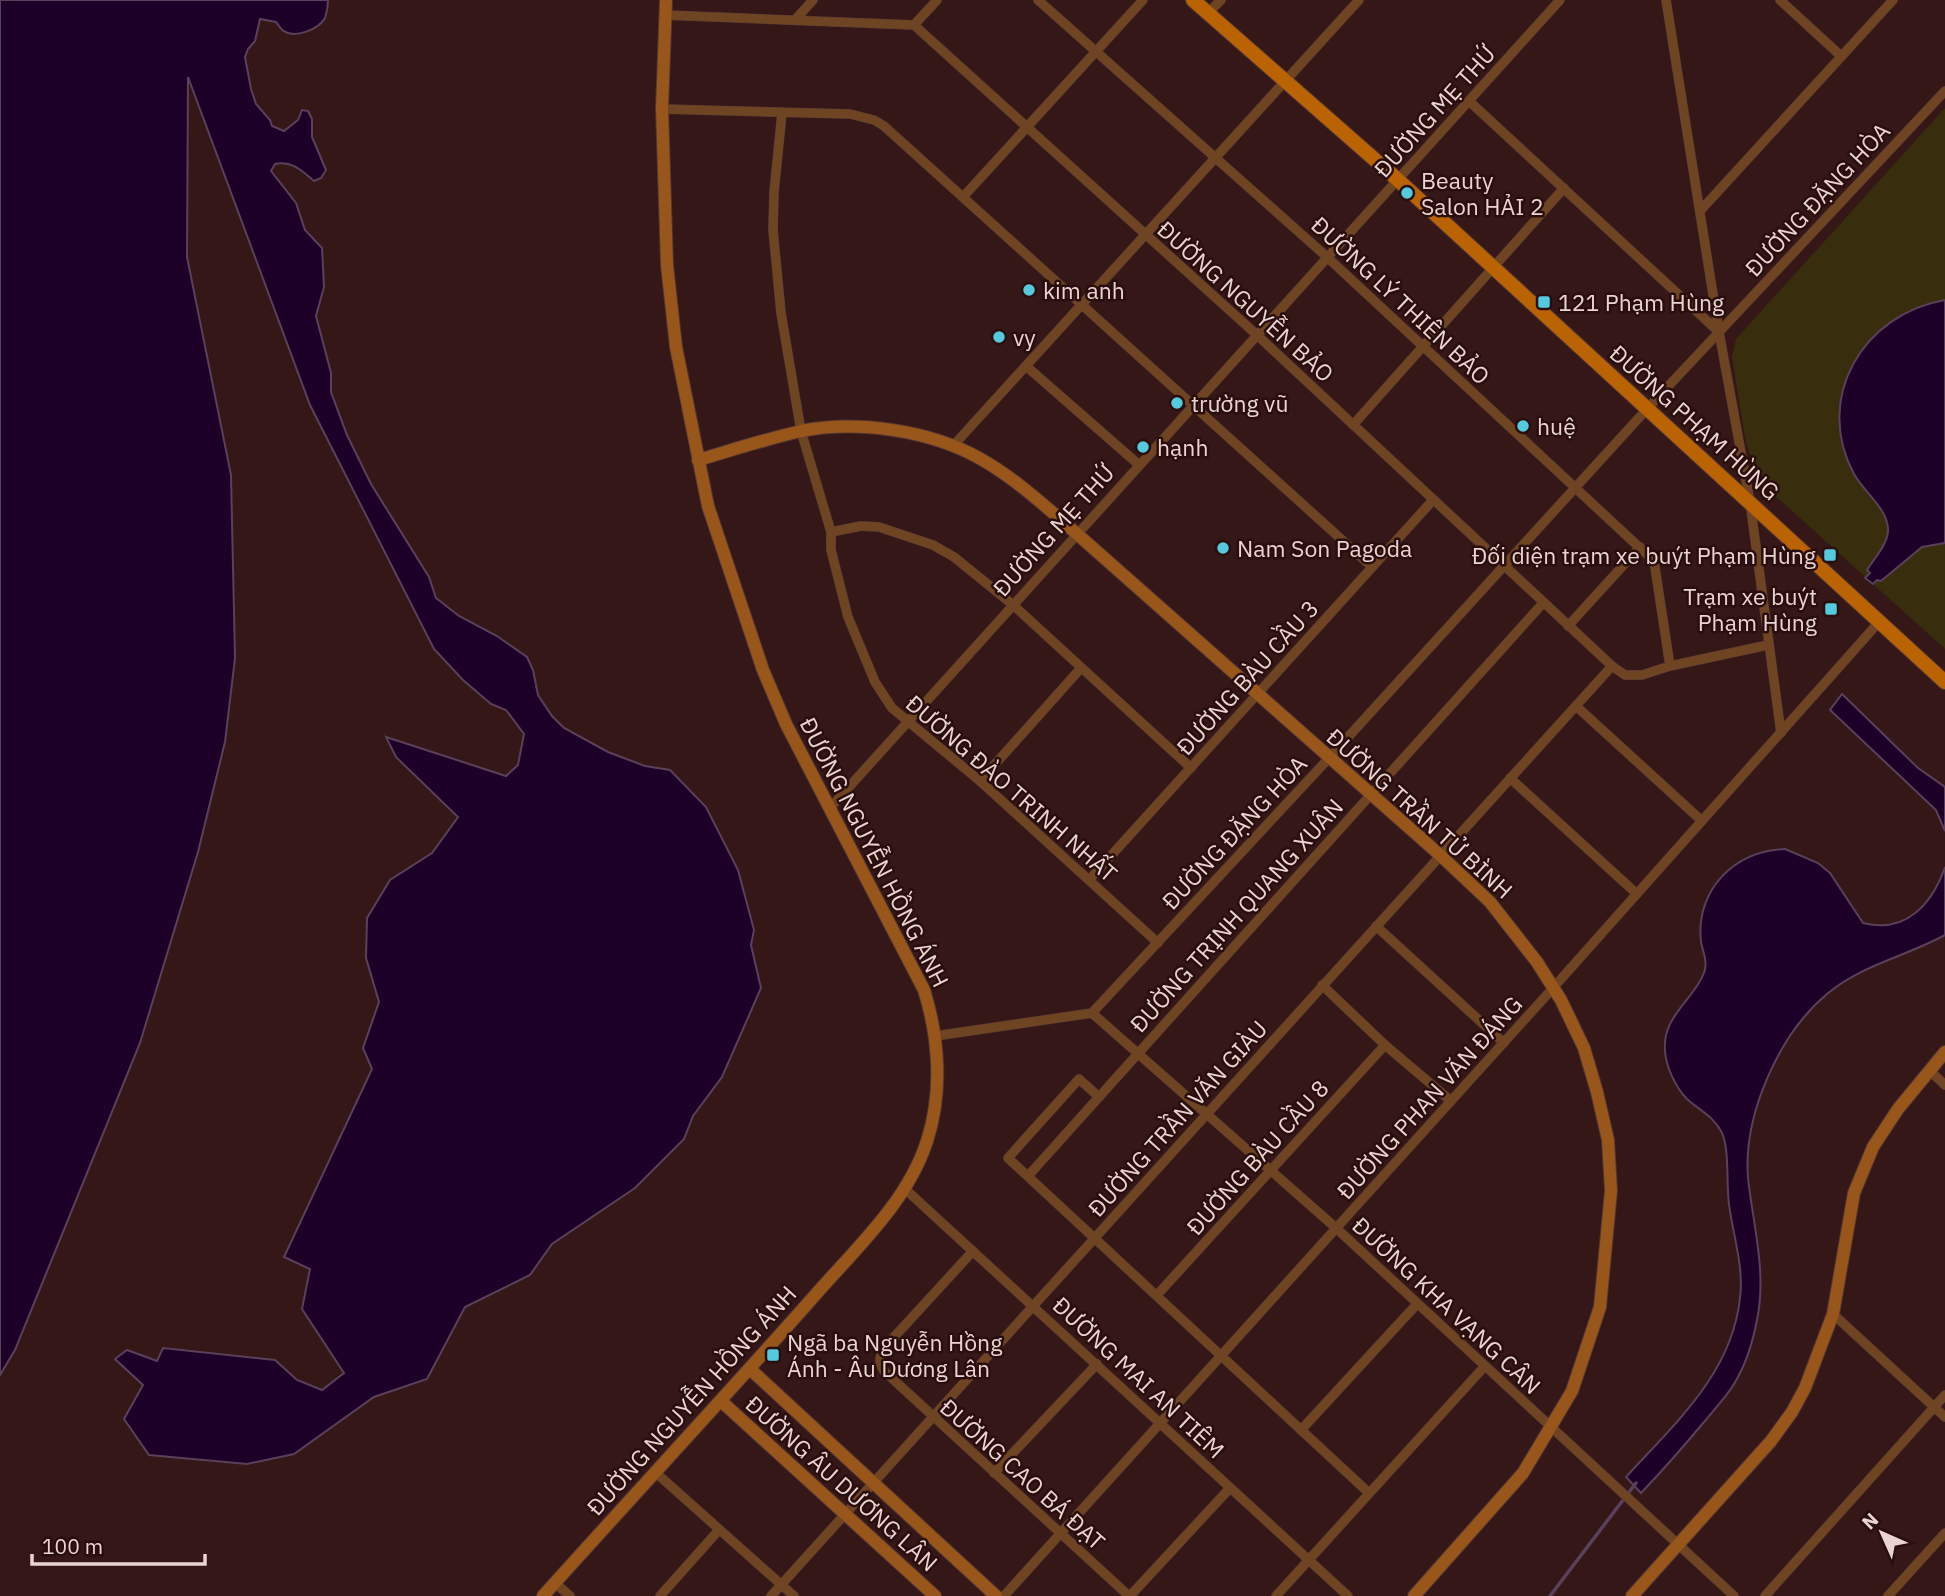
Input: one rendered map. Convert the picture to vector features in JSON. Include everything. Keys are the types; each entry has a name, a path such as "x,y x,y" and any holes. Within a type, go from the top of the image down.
{"main road":[{"name":"ĐƯỜNG PHẠM HÙNG","path":"1194,0 1398,180 1945,682"}],"street":[{"name":"ĐƯỜNG NGUYỄN HỒNG ÁNH","path":"542,1596 750,1369 879,1222 904,1188 927,1141 934,1110 937,1069 935,1036 924,990 786,724 763,670 708,506 676,347 668,276 662,109 666,0"},
{"path":"795,20 813,0"},
{"path":"666,15 914,25 937,0"},
{"name":"ĐƯỜNG LÝ THIÊN BẢO","path":"1038,0 1328,257 1654,561 1670,666"},
{"path":"963,197 1143,0"},
{"path":"1208,13 1221,0"},
{"path":"952,447 1359,0"},
{"name":"ĐƯỜNG MẸ THỨ","path":"830,808 1560,0"},
{"path":"1666,0 1719,332 1750,502 1781,733"},
{"path":"1780,0 1841,56"},
{"path":"1700,211 1893,0"},
{"name":"ĐƯỜNG NGUYỄN BẢO","path":"914,25 1256,335 1612,666 1625,675 1642,675 1670,666 1768,645"},
{"name":"ĐƯỜNG ĐẶNG HÒA","path":"1092,1013 1646,410 1945,90"},
{"path":"1469,101 1719,332"},
{"path":"662,109 850,114 874,120 898,137 1372,567"},
{"name":"ĐƯỜNG ĐÀO TRINH NHẤT","path":"782,113 774,192 776,282 801,431 831,532 831,550 848,617 875,682 892,708 907,722 980,781 1158,943"},
{"path":"1353,425 1564,188"},
{"path":"1026,366 1138,464"},
{"name":"ĐƯỜNG TRẦN TỬ BÌNH","path":"698,460 801,431 868,426 912,434 977,457 1017,483 1076,533 1440,855 1490,902 1514,930 1561,1000 1584,1048 1608,1140 1611,1191 1601,1307 1572,1391 1523,1474 1414,1596"},
{"name":"ĐƯỜNG BÀU CẦU 3","path":"1089,880 1433,500"},
{"path":"831,532 861,526 879,527 933,545 972,570 1191,768"},
{"path":"1568,626 1640,547"},
{"name":"ĐƯỜNG TRỊNH QUANG XUÂN","path":"1028,1176 1543,603"},
{"name":"ĐƯỜNG PHAN VĂN ĐÁNG","path":"1004,1596 1504,1043 1879,622"},
{"name":"ĐƯỜNG TRẦN VĂN GIÀU","path":"771,1596 1612,666"},
{"path":"980,781 1081,668"},
{"path":"1576,706 1702,821"},
{"path":"1510,778 1637,894"},
{"path":"1376,926 1504,1043"},
{"path":"1322,985 1385,1045 1451,1101"},
{"path":"935,1036 1092,1013"},
{"name":"ĐƯỜNG KHA VẠNG CÂN","path":"1092,1013 1336,1228 1734,1596"},
{"name":"ĐƯỜNG BÀU CẦU 8","path":"1157,1295 1385,1045"},
{"path":"1632,1596 1771,1441 1792,1412 1815,1365 1833,1314 1854,1193 1873,1147 1898,1109 1945,1052"},
{"path":"1929,1070 1945,1085"},
{"path":"1099,1097 1079,1079 1008,1158 1368,1493"},
{"name":"ĐƯỜNG MAI AN TIÊM","path":"904,1188 1348,1596"},
{"name":"ĐƯỜNG CAO BÁ ĐẠT","path":"973,1251 885,1348 879,1357 880,1364 932,1417 1129,1596"},
{"path":"1301,1430 1418,1304"},
{"path":"1833,1314 1945,1417"},
{"path":"994,1473 1097,1364"},
{"path":"1276,1596 1485,1367"},
{"name":"ĐƯỜNG ÂU DƯƠNG LÂN","path":"750,1369 996,1596"},
{"path":"1765,1596 1945,1395"},
{"name":"ĐƯỜNG ÂU DƯƠNG LÂN","path":"720,1401 935,1596"},
{"path":"655,1472 794,1596"},
{"path":"1129,1596 1230,1488"},
{"path":"660,1596 718,1531"},
{"path":"1888,1596 1945,1533"},
{"path":"555,1583 570,1596"}],"shaded area":[{"path":"0,0 328,0 325,18 318,26 306,32 289,33 276,22 260,19 255,41 245,57 256,104 272,126 284,131 298,120 302,110 308,111 312,119 312,137 326,170 321,178 314,181 296,167 287,164 275,164 271,171 296,203 305,230 322,248 324,287 316,316 331,373 331,392 347,435 371,484 429,577 436,598 459,616 497,636 527,657 533,670 538,695 564,728 608,752 645,766 670,770 706,807 738,870 754,930 751,945 761,988 722,1077 693,1116 684,1139 635,1188 552,1244 530,1275 465,1307 427,1379 374,1397 294,1454 247,1464 149,1455 124,1419 143,1385 115,1359 127,1350 157,1361 163,1348 275,1360 297,1380 322,1390 344,1373 302,1309 310,1269 284,1257 372,1069 363,1048 379,1002 366,958 367,918 390,880 432,853 458,817 396,757 386,737 506,776 518,765 524,734 506,710 491,704 463,680 434,649 310,405 188,77 187,257 231,475 235,658 225,742 198,852 140,1043 15,1350 0,1375"},
{"path":"1945,108 1945,649 1770,491 1750,456 1732,357 1736,339"},
{"path":"1945,300 1945,543 1922,547 1881,581 1877,580 1873,584 1865,578 1870,573 1867,570 1884,544 1888,528 1879,506 1854,474 1843,445 1839,417 1843,389 1853,364 1869,341 1890,322 1916,308"},
{"path":"1842,694 1918,768 1945,787 1945,831 1936,810 1830,710"},
{"path":"1785,849 1818,863 1830,873 1863,923 1878,925 1892,924 1915,913 1933,893 1945,867 1945,935 1869,968 1840,984 1810,1011 1780,1053 1758,1103 1748,1154 1748,1178 1761,1284 1751,1345 1742,1369 1727,1394 1641,1493 1626,1477 1681,1417 1713,1374 1726,1351 1735,1325 1741,1286 1729,1204 1724,1138 1714,1121 1687,1099 1675,1083 1666,1057 1665,1039 1673,1018 1704,973 1701,923 1712,890 1722,876 1735,865 1767,851"}],"waterway":[{"path":"1550,1596 1636,1483"}],"place":[{"name":"Beauty Salon HẢI 2","path":"1407,193"},
{"name":"kim anh","path":"1029,290"},
{"name":"121 Phạm Hùng","path":"1544,302"},
{"name":"vy","path":"999,337"},
{"name":"trường vũ","path":"1177,403"},
{"name":"huệ","path":"1523,426"},
{"name":"hạnh","path":"1143,447"},
{"name":"Nam Son Pagoda","path":"1223,548"},
{"name":"Đối diện trạm xe buýt Phạm Hùng","path":"1830,555"},
{"name":"Trạm xe buýt Phạm Hùng","path":"1831,609"},
{"name":"Ngã ba Nguyễn Hồng Ánh - Âu Dương Lân","path":"773,1355"}]}
